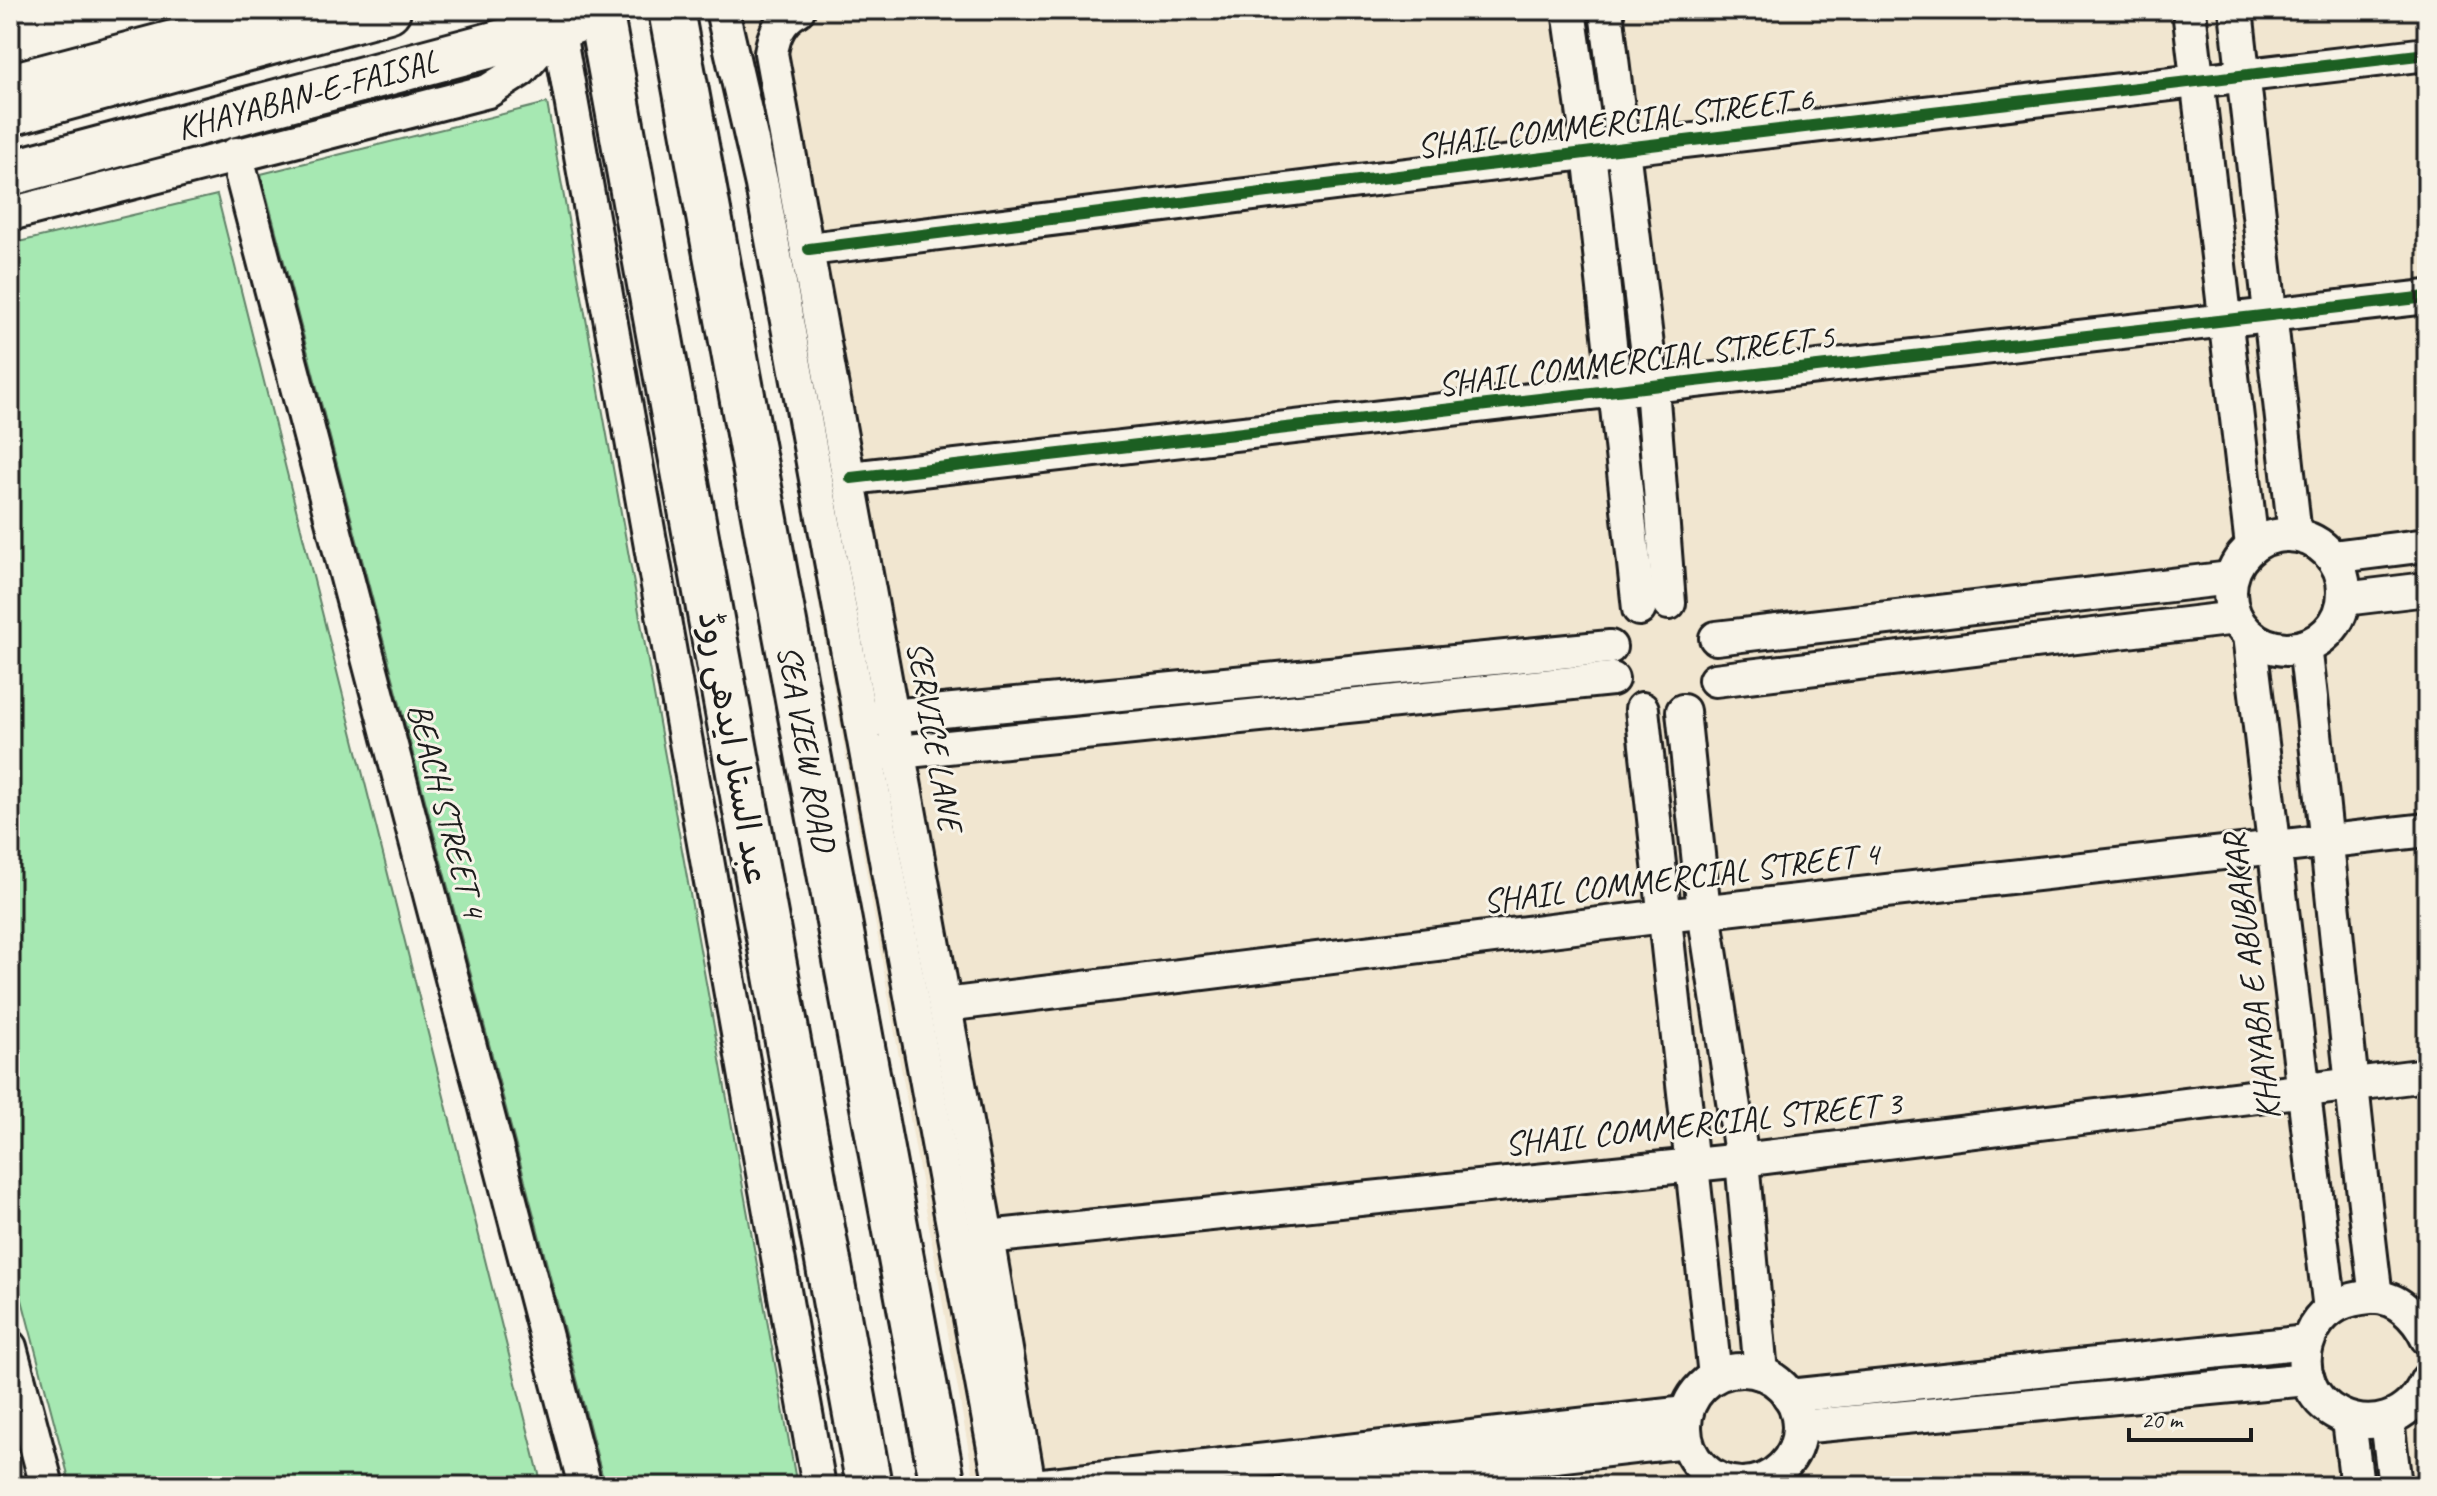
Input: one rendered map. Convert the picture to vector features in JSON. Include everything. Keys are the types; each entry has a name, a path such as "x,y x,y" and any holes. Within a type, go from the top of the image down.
{"main road":[{"name":"KHAYABAN-E-FAISAL","path":"10,113 388,10"},
{"name":"KHAYABAN-E-FAISAL","path":"10,173 557,18 601,10"},
{"name":"عبد الستار ایدھی روڈ","path":"601,10 869,1486"},
{"name":"SEA VIEW ROAD","path":"671,10 943,1486"}],"street":[{"path":"10,80 198,19 275,10"},
{"path":"722,10 762,185 1001,1486"},
{"name":"SERVICE LANE","path":"798,10 787,16 774,34 771,53 851,478 1032,1486"},
{"path":"1569,10 1589,152 1615,391 1654,606"},
{"path":"1606,10 1652,387 1654,606"},
{"path":"2189,10 2252,546"},
{"path":"2236,10 2273,312 2295,535"},
{"path":"10,214 488,91 521,70 557,18"},
{"path":"557,18 819,1486"},
{"name":"SHAIL COMMERCIAL STREET 6","path":"809,249 1589,152 2427,54"},
{"name":"BEACH STREET 4","path":"236,154 585,1486"},
{"name":"SHAIL COMMERCIAL STREET 5","path":"851,478 1652,387 2273,312 2427,297"},
{"path":"2295,535 2316,543 2332,557 2343,577 2344,599 2337,620 2324,636 2305,646 2285,649 2265,645 2242,626 2230,598 2231,578 2239,560 2252,546 2272,536 2295,535"},
{"path":"2332,557 2427,545"},
{"path":"1716,638 2231,578"},
{"path":"2344,599 2427,589"},
{"path":"1654,606 1689,608 1705,621 1716,638 1720,659 1715,680 1702,698 1683,711 1662,714 1642,709 1624,696 1611,663 1615,632 1654,606"},
{"path":"1715,680 2242,626"},
{"name":"KHAYABA E ABUBAKAR","path":"2242,626 2275,848 2330,1310"},
{"path":"2305,646 2328,841 2349,1083 2376,1297"},
{"path":"859,720 892,715 1611,663"},
{"path":"866,756 1611,663"},
{"path":"1642,709 1715,1376"},
{"path":"1683,711 1704,911 1742,1160 1761,1373"},
{"name":"SHAIL COMMERCIAL STREET 4","path":"945,1005 1704,911 2427,830"},
{"name":"SHAIL COMMERCIAL STREET 3","path":"987,1237 1742,1160 2427,1075"},
{"path":"2424,1326 2399,1305 2376,1297 2346,1300 2322,1316 2307,1342 2304,1360 2308,1379 2317,1397 2331,1411 2349,1420 2368,1423 2387,1420 2406,1411 2421,1394 2427,1380"},
{"path":"1789,1396 2307,1342"},
{"path":"10,1347 47,1486"},
{"path":"1737,1369 1761,1373 1789,1396 1799,1427 1795,1448 1785,1466 1768,1482 1719,1483 1698,1464 1686,1427 1696,1391 1715,1376 1737,1369"},
{"path":"1799,1427 2308,1379"},
{"path":"2349,1420 2357,1486"},
{"path":"2387,1420 2395,1486"},
{"path":"1032,1486 1686,1427"},
{"path":"1295,1486 1686,1427"}],"shaded area":[{"path":"743,10 2427,10 2427,1486 975,1486 724,68 729,35"}],"green space":[{"path":"547,103 797,1486 605,1486 261,174"},
{"path":"217,195 542,1486 71,1486 10,1254 10,244"}],"cycle path":[{"path":"809,249 1625,148 2427,54"},
{"path":"851,478 2427,297"}]}
